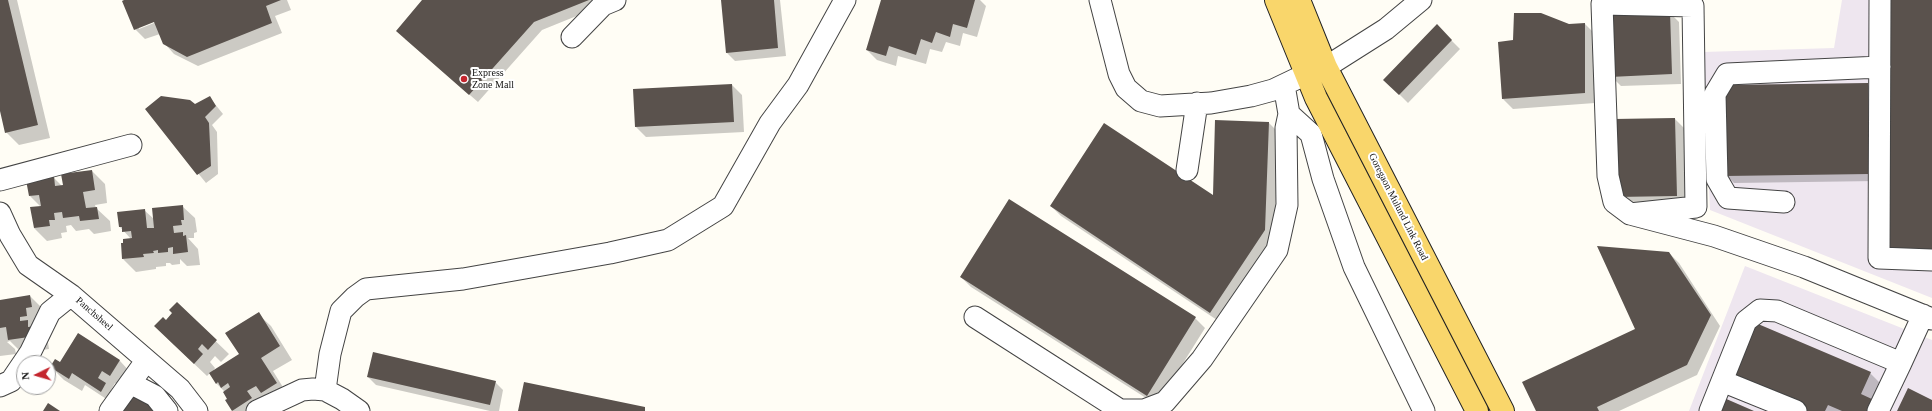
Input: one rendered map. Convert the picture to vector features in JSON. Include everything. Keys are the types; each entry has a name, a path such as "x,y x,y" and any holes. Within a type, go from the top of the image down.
{"main road":[{"path":"1276,0 1320,105 1477,411"},
{"name":"Goregaon Mulund Link Road","path":"1299,0 1326,67 1503,411"}],"street":[{"path":"572,37 603,5 615,0"},
{"path":"337,400 330,354 341,311 355,297 366,289 463,279 610,253 668,240 723,206 770,123 798,85 845,0"},
{"path":"1100,0 1119,74 1126,88 1141,101 1160,106 1251,96 1284,85 1306,74"},
{"path":"1326,67 1386,29 1421,0"},
{"path":"1880,0 1879,258 1932,260"},
{"path":"1630,214 1696,207 1693,6 1602,4 1609,188 1614,202 1630,214 1714,236 1804,267 1928,317 1901,363 1878,411"},
{"path":"1784,202 1728,198 1717,179 1715,94 1727,74 1880,67"},
{"path":"975,317 1120,410 1144,410 1165,402 1202,359 1277,250 1287,205 1286,128 1289,114 1284,85"},
{"path":"1187,170 1197,103"},
{"path":"1289,114 1311,134 1323,178 1354,267 1424,411"},
{"path":"0,180 131,145"},
{"name":"Panchsheel","path":"0,213 10,235 28,265 71,295 180,389 197,411"},
{"path":"0,386 11,381 30,353 50,312 71,295"},
{"path":"1710,411 1746,321 1760,310 1777,311 1901,363"},
{"path":"110,411 146,360"},
{"path":"1722,381 1796,411"},
{"path":"130,383 155,396 167,411"},
{"path":"257,411 302,390 337,400 359,411"}],"shaded area":[{"path":"1842,0 1932,0 1932,298 1710,210 1703,52 1834,48"},
{"path":"1745,266 1932,340 1932,411 1689,411"}],"building":[{"path":"0,0 8,0 38,125 5,133 0,111"},
{"path":"281,0 266,6 272,23 187,57 163,44 154,22 134,30 122,1"},
{"path":"422,0 589,0 534,22 469,95 396,31"},
{"path":"721,0 774,0 778,48 726,53"},
{"path":"881,0 975,0 967,28 953,24 950,37 936,32 932,43 921,39 916,55 889,46 886,56 866,50"},
{"path":"1883,0 1932,0 1932,254 1883,254"},
{"path":"1670,11 1672,74 1610,77 1607,13"},
{"path":"1514,13 1541,13 1569,24 1585,23 1585,93 1502,99 1498,42 1513,40"},
{"path":"1437,24 1452,40 1399,95 1383,80"},
{"path":"1868,83 1869,174 1725,176 1724,85"},
{"path":"732,84 734,122 635,127 633,89"},
{"path":"161,96 190,100 195,104 210,96 216,106 205,117 209,123 211,166 197,175 145,109"},
{"path":"1675,118 1677,196 1616,197 1614,119"},
{"path":"1215,120 1269,122 1265,230 1210,313 1050,206 1104,123 1213,195"},
{"path":"92,170 95,190 83,192 86,208 97,207 99,219 80,221 79,216 63,218 62,212 54,213 55,220 49,220 50,226 34,228 30,207 41,206 39,195 29,196 26,180 54,176 55,186 63,185 61,174"},
{"path":"1009,199 1196,317 1147,396 960,277"},
{"path":"183,205 184,220 181,220 182,225 173,226 174,233 183,232 183,236 186,235 188,252 173,254 173,247 168,248 168,252 158,253 158,250 153,251 154,253 143,254 144,257 122,259 121,243 123,243 123,239 132,238 131,231 122,232 122,227 119,227 117,212 145,209 147,228 154,228 152,208"},
{"path":"1597,246 1669,252 1711,315 1687,365 1597,407 1599,411 1536,411 1522,382 1635,329"},
{"path":"30,295 32,307 26,308 27,316 20,317 20,321 28,320 28,327 35,326 36,336 8,340 6,327 0,328 0,300"},
{"path":"177,302 217,340 208,350 202,344 198,349 203,354 194,364 154,326 163,317 166,320 172,313 169,310"},
{"path":"259,312 280,346 261,358 277,383 261,393 256,386 247,391 252,398 232,411 225,400 227,399 223,392 230,387 228,383 221,388 218,382 216,384 209,373 239,354 225,333"},
{"path":"1744,318 1871,372 1861,394 1874,400 1870,411 1842,411 1828,405 1825,411 1793,411 1720,374"},
{"path":"78,333 120,360 110,376 102,371 98,378 106,383 101,392 72,373 69,379 56,371 56,360 60,362"},
{"path":"373,352 496,381 490,405 367,377"},
{"path":"524,382 645,407 645,411 518,411"},
{"path":"1908,388 1932,400 1932,411 1897,411"},
{"path":"130,389 160,411 121,411"},
{"path":"1708,391 1754,411 1700,411"},
{"path":"48,403 60,411 43,411"}],"place":[{"name":"Express Zone Mall","path":"464,79"}]}
